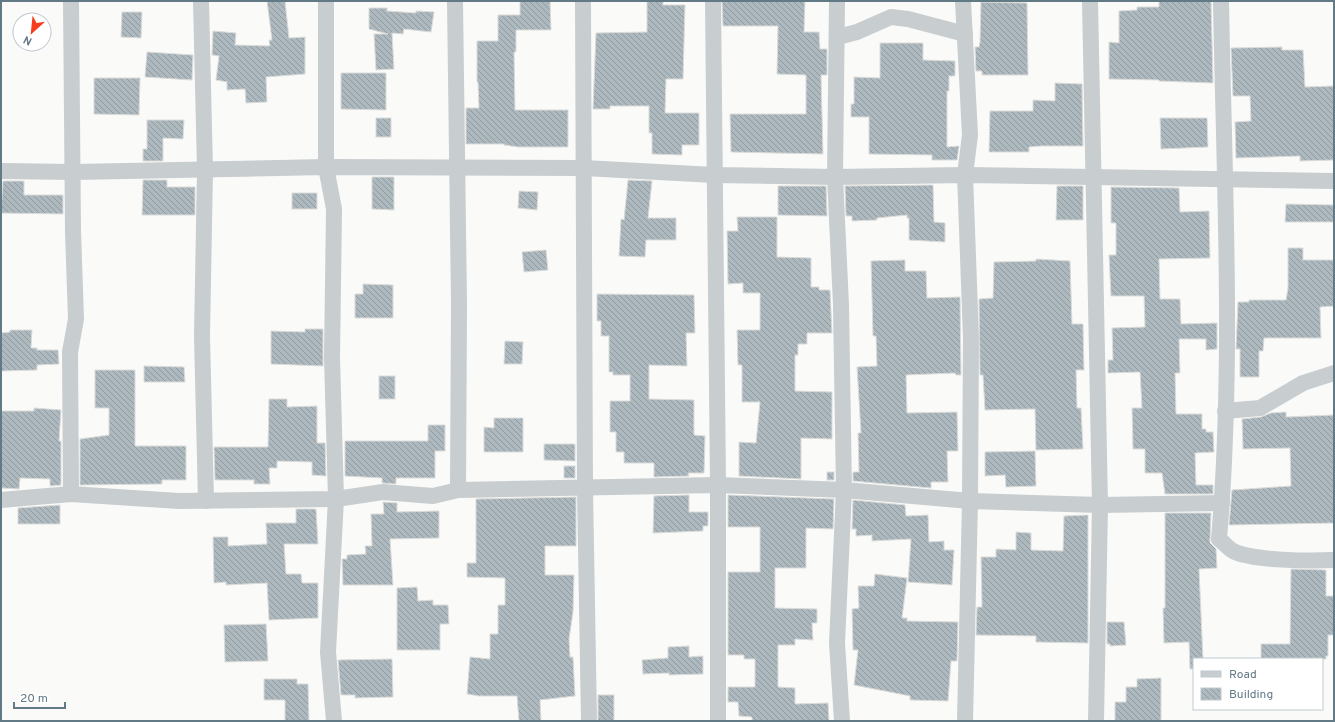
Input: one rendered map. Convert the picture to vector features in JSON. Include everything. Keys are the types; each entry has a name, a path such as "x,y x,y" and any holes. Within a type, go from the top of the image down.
{"street":[{"path":"71,1 74,172 73,231 76,319 70,352 71,494"},
{"path":"201,1 205,170 202,336 206,501"},
{"path":"326,1 326,167 334,209 332,358 336,499 328,652 334,721"},
{"path":"455,1 459,305 458,490"},
{"path":"583,1 585,489 589,721"},
{"path":"713,1 718,485 718,721"},
{"path":"837,1 838,37 835,177 841,305 844,490 837,643 842,721"},
{"path":"963,1 970,135 965,175 970,338 970,501 965,721"},
{"path":"1090,1 1100,505 1096,721"},
{"path":"1221,1 1226,334 1222,503 1219,539 1233,551 1255,556 1304,561 1334,560"},
{"path":"838,37 857,32 891,17 908,19 965,34"},
{"path":"1,172 326,167 584,168 714,175 835,177 965,175 1334,181"},
{"path":"1225,411 1260,408 1303,384 1334,373"},
{"path":"1,500 71,494 206,501 336,499 383,492 433,496 458,490 585,489 718,485 844,490 970,501 1100,505 1222,503"}],"building":[{"path":"267,1 285,1 289,38 305,37 305,74 266,77 267,102 246,103 245,89 227,90 227,82 216,80 219,56 212,55 213,31 236,33 235,45 270,46 269,40 272,40"},
{"path":"520,1 550,1 551,30 516,30 516,52 514,52 515,110 568,110 568,147 518,147 504,144 466,144 466,108 479,108 477,82 477,41 498,41 498,15 520,15"},
{"path":"647,1 663,1 663,5 685,5 683,79 666,79 665,113 699,113 699,145 682,145 682,155 652,154 652,133 649,133 649,106 610,106 610,109 593,109 596,33 647,32"},
{"path":"722,1 805,1 804,32 819,32 820,49 827,49 827,75 821,75 823,154 731,152 730,114 806,114 806,75 777,74 778,26 723,26"},
{"path":"1159,1 1211,1 1213,83 1109,79 1109,42 1119,43 1119,11 1137,10 1137,7 1159,7"},
{"path":"981,2 1027,3 1028,75 982,75 982,71 976,71 975,47 979,47 980,42"},
{"path":"369,8 387,8 387,11 416,13 416,11 434,12 431,32 404,29 403,34 392,33 394,69 376,70 374,34 388,34 369,29"},
{"path":"122,12 142,12 141,38 121,37"},
{"path":"880,43 923,43 923,60 955,61 955,76 949,76 949,91 947,91 947,147 959,146 957,160 932,160 932,155 869,154 869,117 851,117 851,104 854,104 854,77 880,78"},
{"path":"1282,47 1282,50 1303,50 1305,87 1334,86 1334,160 1300,161 1300,156 1236,158 1235,122 1251,121 1250,96 1233,96 1231,48"},
{"path":"147,52 193,55 192,80 145,77"},
{"path":"341,73 386,73 386,110 341,109"},
{"path":"94,78 140,78 139,115 94,114"},
{"path":"1055,83 1082,84 1083,146 1041,146 1029,147 1029,152 989,152 990,111 1033,111 1033,100 1055,101"},
{"path":"376,118 391,118 391,137 376,137"},
{"path":"1160,118 1207,118 1208,147 1161,149"},
{"path":"147,120 184,120 183,139 163,138 163,161 143,161 143,149 147,149"},
{"path":"372,177 394,177 394,210 372,209"},
{"path":"143,180 167,180 167,187 195,187 195,215 142,215"},
{"path":"628,180 652,181 648,218 676,218 676,240 646,240 645,257 619,256 621,219 624,220"},
{"path":"3,181 24,181 24,195 63,195 63,214 1,213"},
{"path":"933,185 934,222 945,223 945,242 909,240 909,218 907,218 907,215 877,218 877,220 852,221 852,216 846,216 845,186"},
{"path":"778,186 826,186 827,216 778,215"},
{"path":"1057,186 1083,186 1083,220 1056,220"},
{"path":"1111,187 1179,188 1180,212 1209,211 1210,258 1159,259 1160,299 1180,299 1181,324 1217,323 1217,349 1206,350 1206,339 1179,339 1180,373 1175,373 1176,414 1202,414 1202,429 1206,429 1206,432 1213,432 1214,452 1195,453 1196,485 1213,485 1213,494 1165,494 1162,473 1145,473 1145,449 1133,449 1132,408 1142,408 1140,372 1108,373 1108,360 1113,360 1112,328 1145,327 1144,296 1111,296 1109,255 1116,255 1116,223 1111,223"},
{"path":"519,191 538,192 537,210 518,208"},
{"path":"292,193 317,193 317,209 292,209"},
{"path":"1286,204 1334,205 1334,222 1285,222"},
{"path":"737,217 777,217 777,257 811,258 811,287 819,287 819,290 830,290 832,333 807,333 807,344 798,344 798,355 795,355 795,391 832,392 832,439 801,438 801,479 739,476 739,442 756,443 760,402 742,402 742,365 738,365 737,330 760,330 760,293 743,293 743,283 728,284 727,231 738,231"},
{"path":"1288,248 1303,248 1303,260 1334,260 1334,306 1320,307 1321,338 1264,338 1263,351 1259,351 1259,377 1240,377 1240,349 1236,349 1238,302 1249,302 1249,300 1286,300 1288,288"},
{"path":"546,250 548,270 524,272 522,252"},
{"path":"1036,259 1070,261 1072,324 1083,324 1084,370 1076,370 1077,408 1081,408 1083,449 1036,450 1035,409 985,410 983,375 980,375 979,299 993,298 994,262 1036,261"},
{"path":"905,260 905,271 926,271 927,298 960,297 961,375 956,375 955,373 906,375 907,413 957,412 958,451 947,451 948,482 931,482 931,488 853,481 853,472 859,472 858,433 861,433 857,367 877,366 876,336 873,336 871,261"},
{"path":"363,284 393,285 393,318 355,318 355,294 363,294"},
{"path":"597,294 694,295 695,333 686,333 687,366 649,365 649,399 694,400 694,435 705,436 704,473 688,473 689,476 654,477 654,463 624,463 624,452 616,452 616,432 610,432 610,401 630,401 630,375 613,375 613,372 609,372 609,336 601,336 601,321 597,321"},
{"path":"305,329 323,329 323,366 271,364 271,331 305,332"},
{"path":"10,330 32,330 31,348 37,348 37,350 58,350 59,364 37,365 37,370 1,371 1,333 10,332"},
{"path":"505,341 523,342 522,364 504,364"},
{"path":"144,366 184,367 185,382 144,382"},
{"path":"95,370 135,370 135,446 186,446 186,480 162,480 162,484 80,485 80,439 109,435 109,408 95,408"},
{"path":"379,376 395,376 395,399 379,399"},
{"path":"269,399 287,399 287,407 317,406 317,443 325,443 326,476 312,475 312,462 277,461 277,468 269,468 270,484 254,484 254,480 215,480 214,447 268,447"},
{"path":"34,408 61,410 59,441 61,441 61,485 50,486 50,479 20,478 19,489 1,488 1,411 34,411"},
{"path":"1286,412 1286,417 1334,415 1334,523 1229,525 1232,490 1291,486 1290,448 1243,449 1242,419 1261,417 1271,413"},
{"path":"494,418 523,418 523,452 484,452 484,427 494,428"},
{"path":"428,425 445,425 445,451 435,451 435,478 396,478 396,484 382,483 382,478 345,476 345,441 428,441"},
{"path":"544,444 575,444 575,461 544,460"},
{"path":"1035,451 1036,486 1006,487 1005,475 985,476 985,452"},
{"path":"564,466 575,466 575,478 564,478"},
{"path":"827,472 834,472 834,480 827,480"},
{"path":"689,495 689,512 708,512 708,526 703,526 703,531 653,533 654,496"},
{"path":"728,495 834,499 833,529 806,528 806,568 775,568 775,608 817,609 817,623 812,623 813,640 795,639 795,645 778,645 778,687 795,688 795,704 828,703 829,721 752,721 752,717 739,716 738,702 728,702 728,687 755,687 755,659 744,659 744,655 728,655 728,572 760,572 760,527 728,527"},
{"path":"576,497 576,546 545,546 545,575 574,575 573,612 569,639 570,657 573,657 575,696 540,700 541,721 519,721 517,696 479,696 467,694 470,657 490,659 490,634 498,634 498,605 505,605 505,578 467,577 467,563 476,563 476,499"},
{"path":"853,500 905,505 906,516 928,515 929,542 944,541 944,550 954,550 952,585 908,582 911,539 872,541 872,535 856,536 856,529 852,529"},
{"path":"383,502 397,503 397,512 439,511 439,538 390,539 393,585 343,585 342,559 347,559 347,555 366,554 365,546 372,546 371,514 384,514"},
{"path":"60,505 60,524 18,524 18,508"},
{"path":"296,509 316,509 318,544 284,544 286,574 301,574 302,583 318,583 318,618 269,620 267,583 226,585 226,582 214,583 213,537 228,537 228,546 267,544 266,523 296,523"},
{"path":"1165,513 1211,513 1210,543 1216,549 1217,568 1199,569 1203,658 1193,658 1193,669 1190,669 1189,642 1164,643 1163,608 1165,608"},
{"path":"1088,515 1088,643 1036,642 1036,636 976,635 977,607 982,607 981,557 996,557 996,549 1016,550 1016,532 1031,533 1031,550 1063,551 1064,516"},
{"path":"1291,569 1326,570 1326,596 1334,596 1334,635 1328,635 1328,656 1326,656 1326,659 1261,658 1261,644 1290,644"},
{"path":"875,574 907,578 902,618 907,618 907,621 958,622 957,661 951,661 948,701 910,700 910,696 854,685 858,650 853,650 852,609 859,608 858,586 874,586"},
{"path":"417,587 418,601 433,600 433,605 448,605 449,624 440,624 440,650 397,650 397,588"},
{"path":"1107,622 1124,622 1126,645 1110,646 1110,644 1107,644"},
{"path":"266,624 268,661 225,662 224,625"},
{"path":"689,646 689,657 703,656 703,674 643,674 642,660 668,658 668,647"},
{"path":"392,659 393,697 355,698 355,695 341,695 338,660"},
{"path":"1161,678 1161,721 1115,721 1115,702 1126,702 1126,687 1137,687 1137,679"},
{"path":"264,679 297,679 297,684 308,684 309,721 285,721 285,700 264,700"},
{"path":"598,695 614,695 614,721 598,721"}]}
